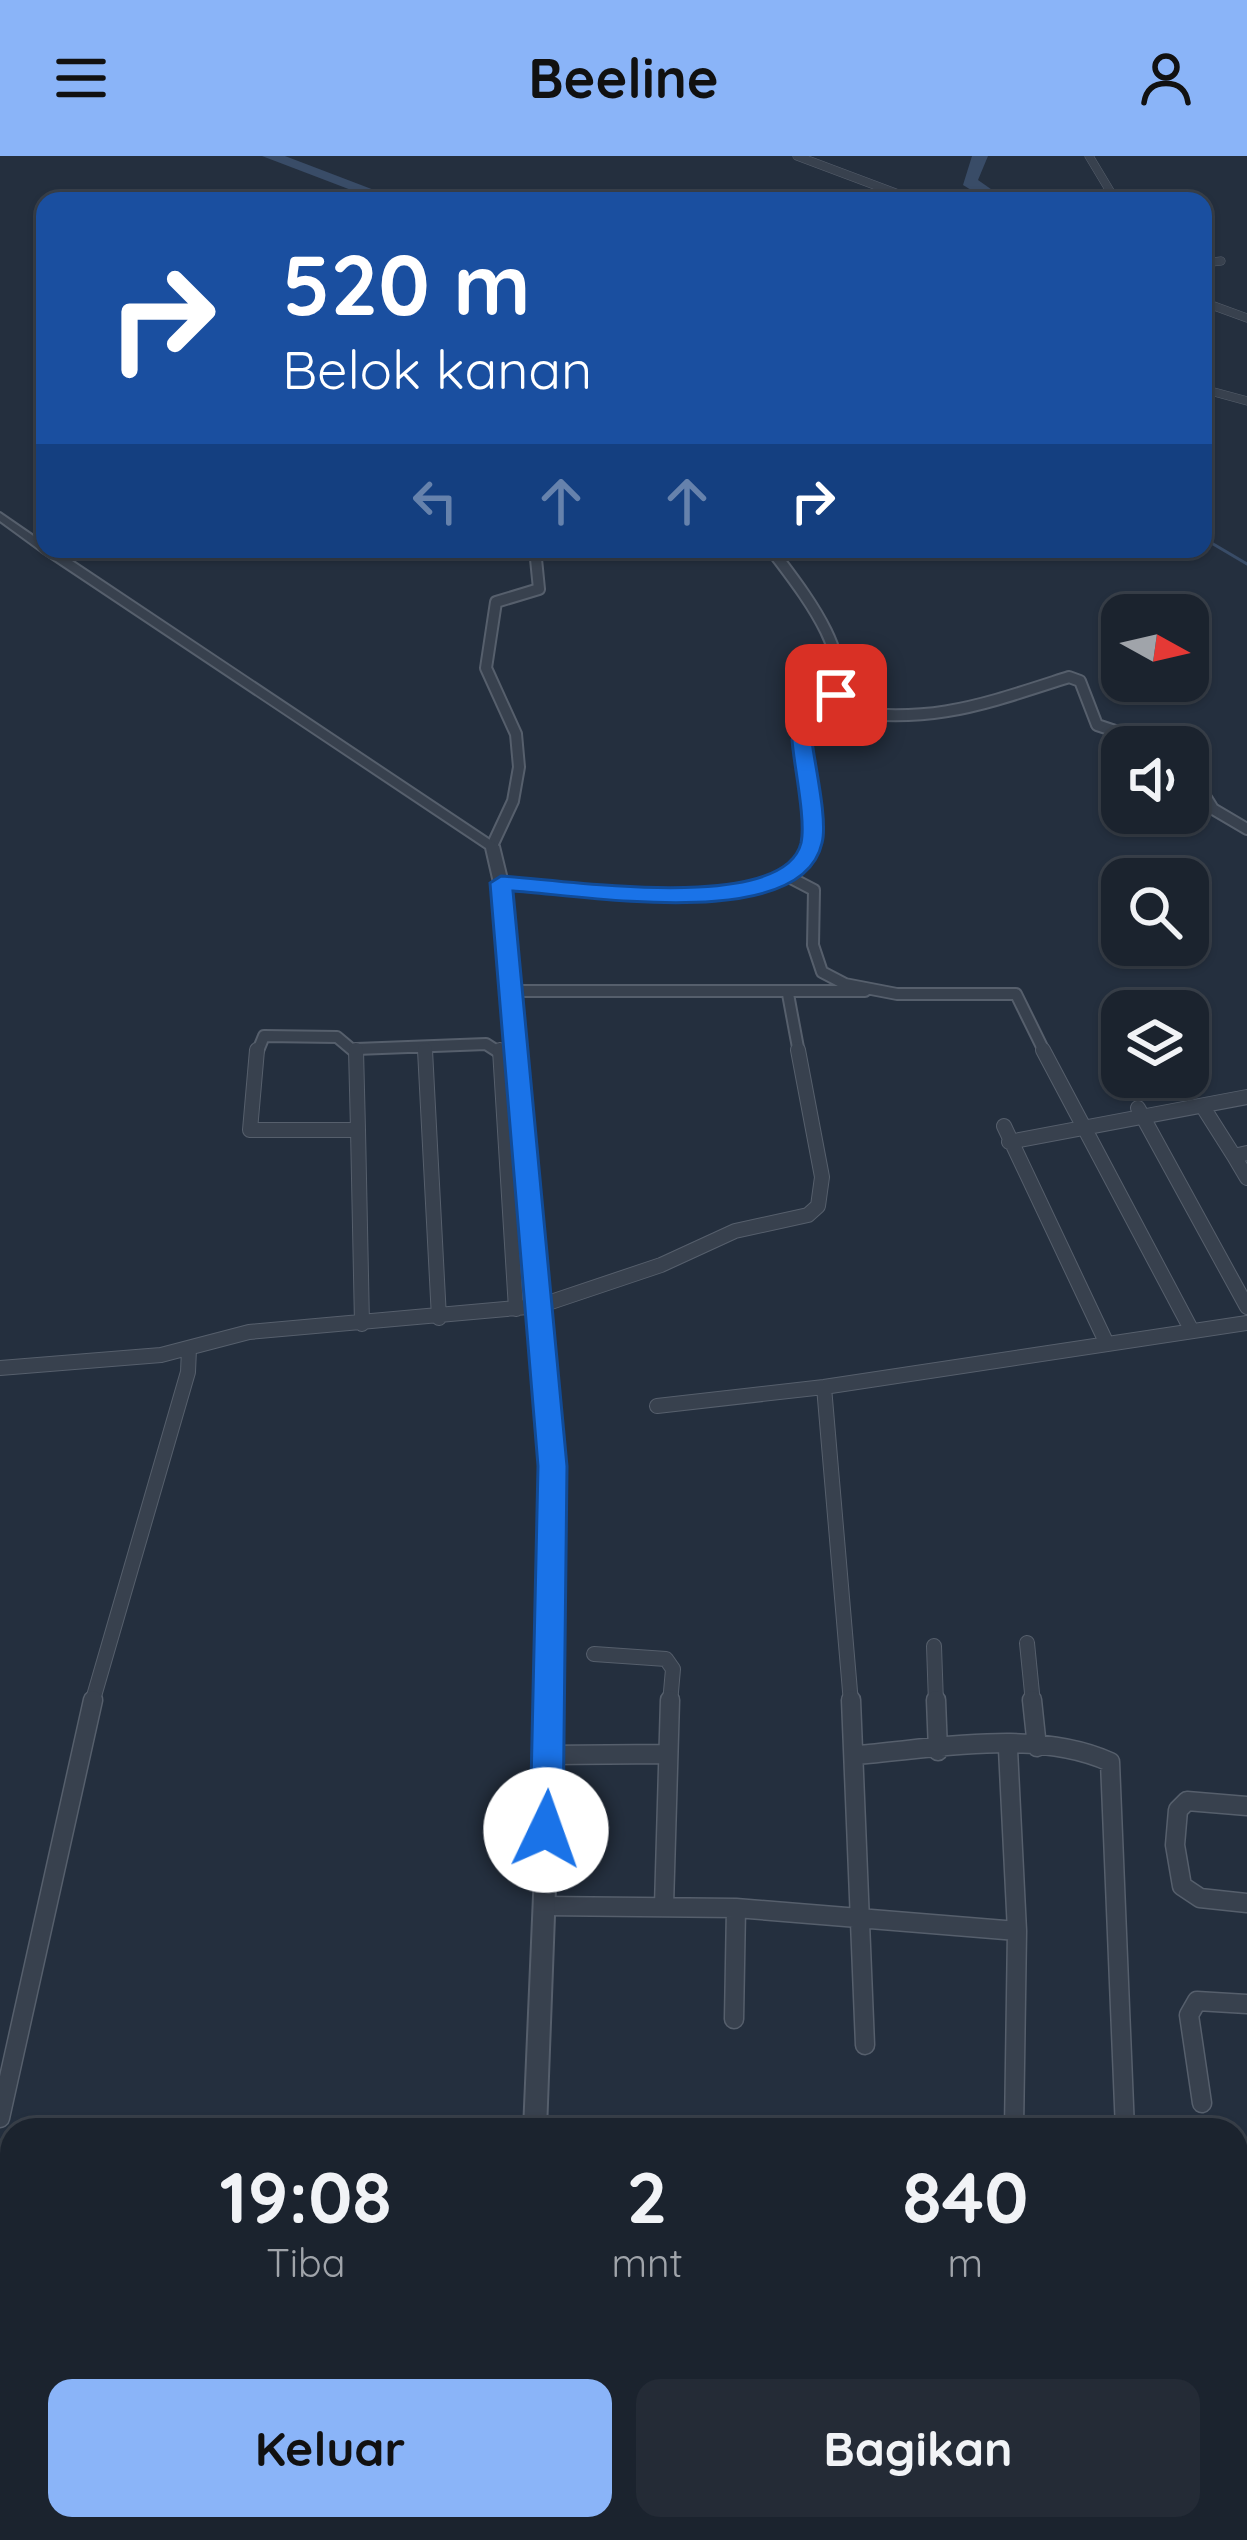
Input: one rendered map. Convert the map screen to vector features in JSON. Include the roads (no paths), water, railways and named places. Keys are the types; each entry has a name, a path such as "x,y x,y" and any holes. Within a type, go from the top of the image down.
{"street":[{"path":"797,156 893,192"},
{"path":"1089,156 1111,192"},
{"path":"1212,262 1221,261"},
{"path":"1212,305 1247,318"},
{"path":"1212,391 1247,401"},
{"path":"0,516 36,542"},
{"path":"59,558 492,846 501,883 552,1466 550,1755 535,2118"},
{"path":"492,846 508,820 518,761 514,728 492,695 484,661 496,602 538,590 536,558"},
{"path":"501,883 731,896 789,877 812,844 802,740 830,710 837,684 832,649 776,558"},
{"path":"830,710 889,719 955,714 1069,677 1080,681 1092,719 1101,726"},
{"path":"1209,802 1247,829"},
{"path":"789,877 814,890 818,970 870,990"},
{"path":"509,991 716,988 788,994 870,990 932,997 1001,990 1016,994 1083,1132 1192,1331"},
{"path":"0,1368 189,1349 228,1335 538,1306 661,1265 735,1231 808,1214 818,1205 822,1177 788,994"},
{"path":"358,1130 250,1130 247,1123 264,1036 325,1035 356,1049 486,1044 500,1050 516,1309"},
{"path":"424,1047 439,1318"},
{"path":"356,1049 362,1324"},
{"path":"1009,1142 1083,1132 1141,1114 1247,1096"},
{"path":"1203,1107 1241,1155 1247,1178"},
{"path":"1141,1114 1247,1307"},
{"path":"1004,1126 1107,1344"},
{"path":"657,1406 824,1387 1247,1323"},
{"path":"0,2118 82,1738 188,1372 189,1349"},
{"path":"824,1387 856,1755 865,2045"},
{"path":"1027,1643 1037,1747"},
{"path":"934,1646 938,1751"},
{"path":"594,1654 652,1657 671,1664 664,1906"},
{"path":"856,1755 1037,1747 1096,1751 1110,1762 1125,2118"},
{"path":"1008,1749 1017,1931 1014,2118"},
{"path":"550,1755 665,1754"},
{"path":"1247,1806 1187,1802 1178,1810 1174,1845 1182,1886 1200,1898 1247,1903"},
{"path":"543,1906 736,1908 1017,1931"},
{"path":"734,2019 736,1908"},
{"path":"1202,2103 1189,2014 1197,2001 1247,2004"}],"waterway":[{"path":"270,156 370,192"},
{"path":"980,156 969,182 985,192"},
{"path":"1212,543 1247,564"}]}
